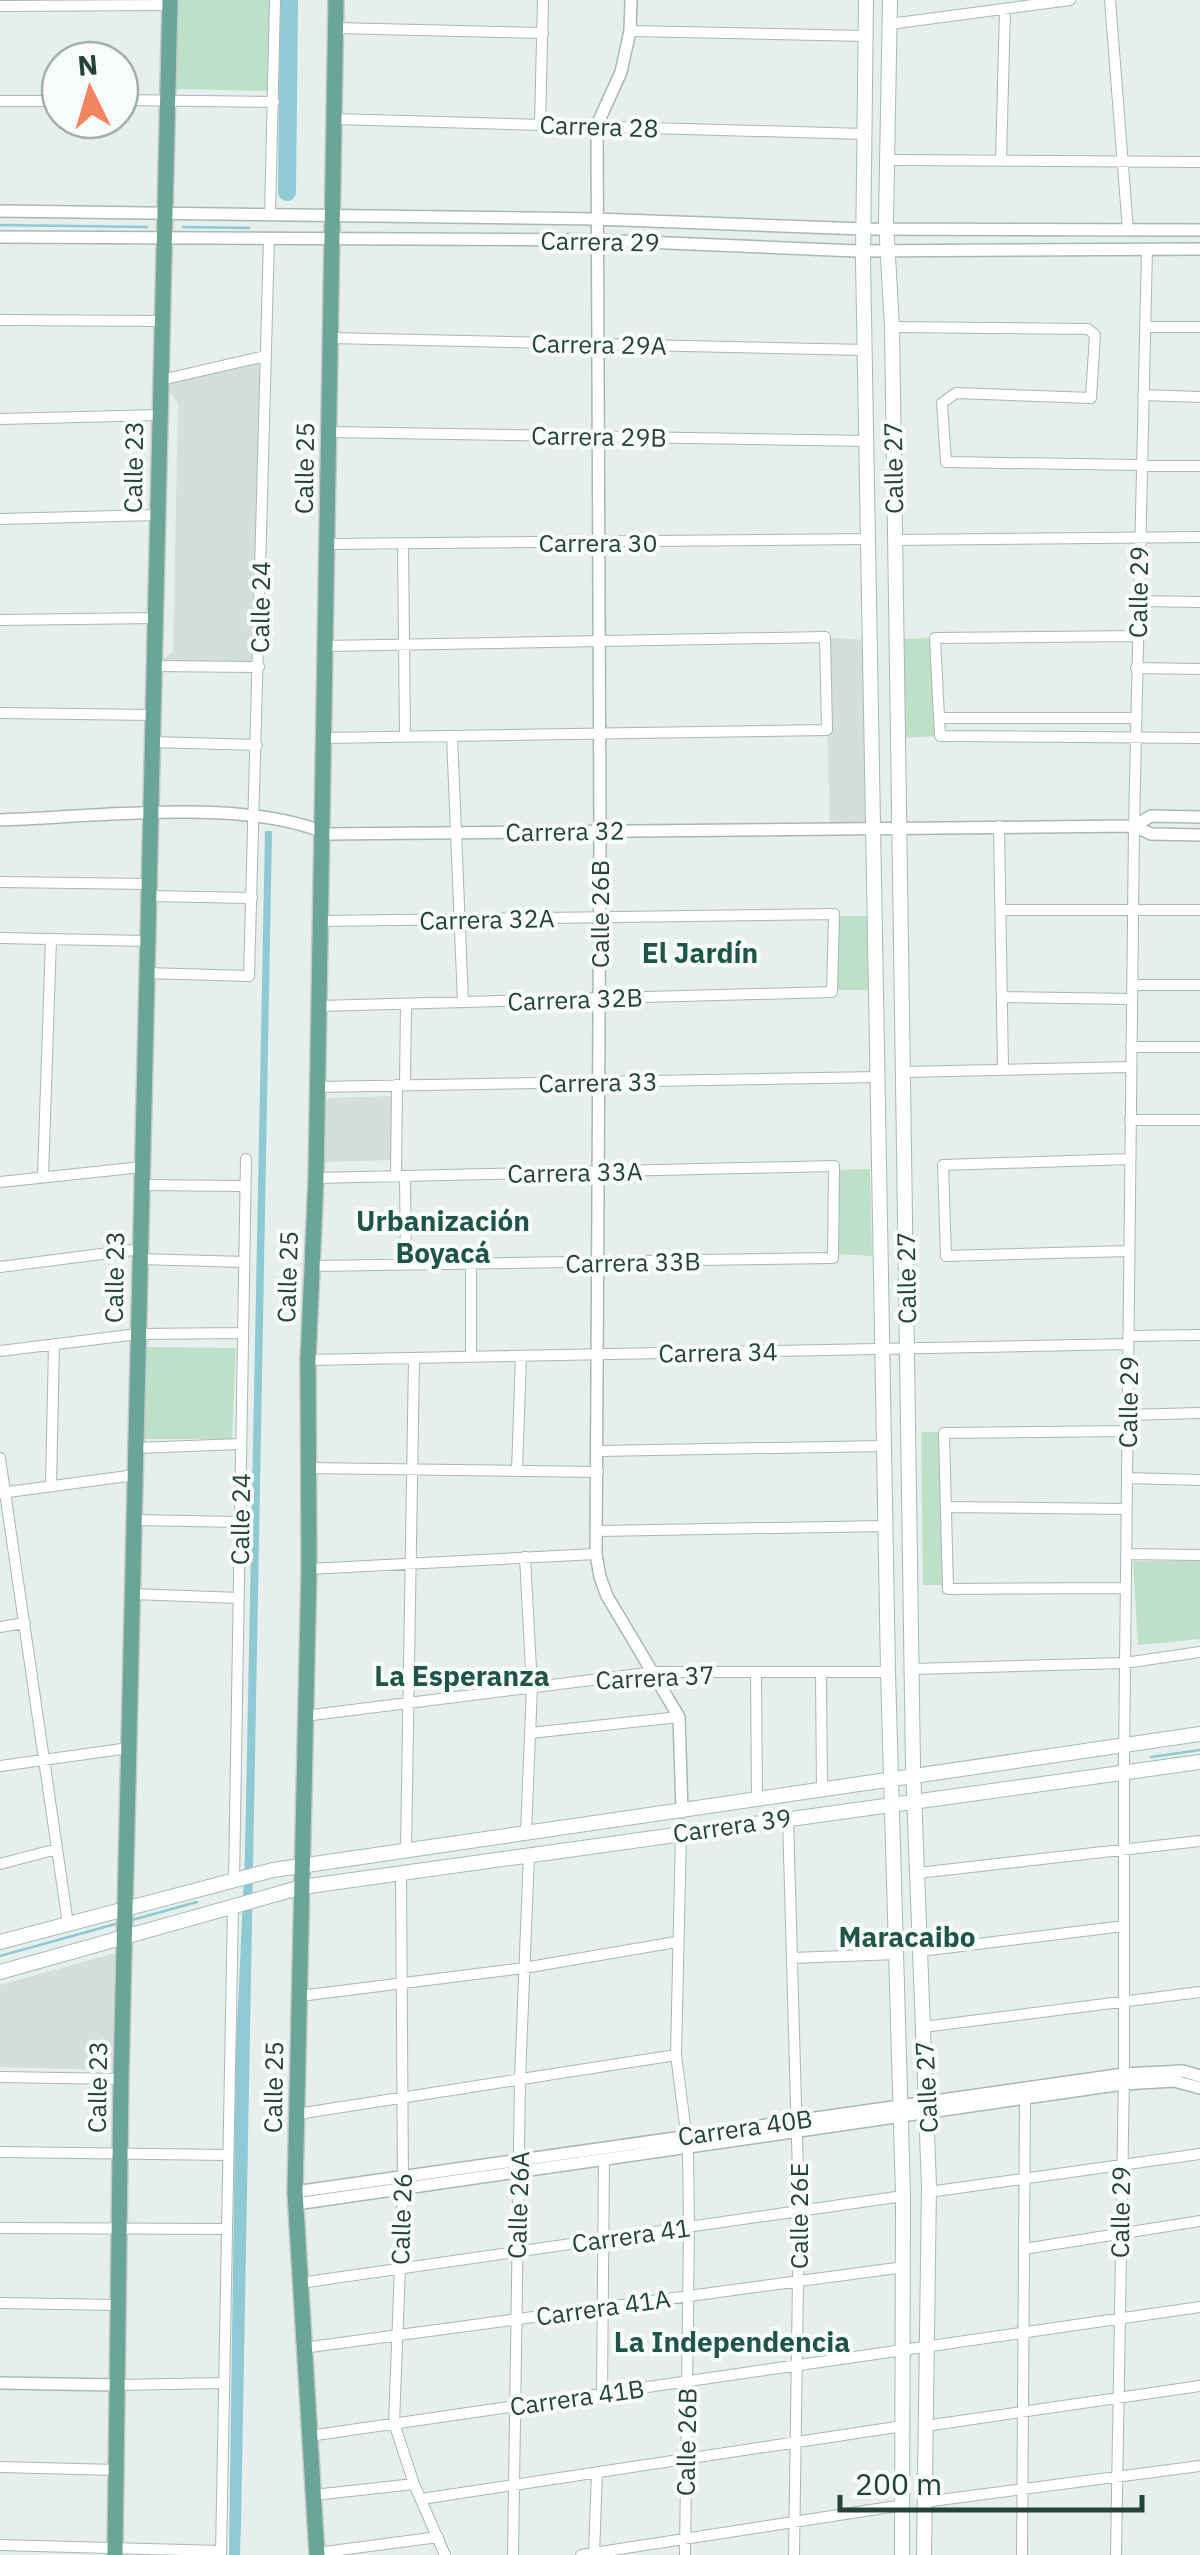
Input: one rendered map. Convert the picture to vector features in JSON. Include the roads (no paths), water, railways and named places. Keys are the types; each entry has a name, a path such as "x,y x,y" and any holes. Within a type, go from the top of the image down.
{"main road":[{"name":"Calle 25","path":"317,2554 296,2198 309,1569 308,1360 316,1178 336,0"},
{"name":"Calle 27","path":"866,0 863,251 890,1779 903,2196 902,2555"},
{"name":"Calle 27","path":"890,0 886,229 892,327 914,1776 929,2192 924,2555"},
{"name":"Calle 23","path":"115,2552 121,2079 170,2"},
{"name":"Carrera 39","path":"0,1972 243,1877 302,1865 1200,1734"},
{"path":"1148,1769 1139,1757 1142,1746 1149,1742"},
{"path":"1097,1748 1108,1761 1099,1776"},
{"name":"Carrera 39","path":"0,1942 68,1924 126,1925 302,1887 402,1872 1200,1762"},
{"name":"Carrera 39","path":"248,1901 302,1865"}],"street":[{"path":"270,215 276,0"},
{"path":"540,124 543,0"},
{"name":"Calle 26B","path":"631,0 622,72 598,125 596,1554 607,1596 656,1672 679,1717 682,1812"},
{"path":"890,24 1070,0"},
{"path":"1110,0 1128,230"},
{"path":"0,6 170,2"},
{"path":"1001,160 1005,9"},
{"path":"336,28 542,34"},
{"path":"630,30 866,36"},
{"path":"140,100 274,102"},
{"path":"0,101 40,101"},
{"name":"Carrera 28","path":"335,119 864,134"},
{"path":"888,160 1200,162"},
{"name":"Carrera 29","path":"0,211 596,219 863,229 1200,230"},
{"name":"Carrera 29","path":"0,237 596,240 863,251 1200,250"},
{"name":"Calle 24","path":"146,973 249,976 259,817 256,746 269,238"},
{"name":"Calle 29","path":"1116,2555 1124,2079 1135,737 1147,249"},
{"path":"0,320 162,320"},
{"path":"892,327 1088,329 1095,335 1093,394 1086,399 956,393 942,403 946,462 1200,466"},
{"path":"1145,327 1200,328"},
{"name":"Carrera 29A","path":"331,338 866,350"},
{"path":"160,380 264,356"},
{"path":"1143,395 1200,397"},
{"path":"0,420 160,415"},
{"name":"Carrera 29B","path":"330,432 868,440"},
{"path":"0,520 157,515"},
{"path":"894,540 1200,536"},
{"name":"Carrera 30","path":"327,544 869,539"},
{"path":"403,543 405,737"},
{"path":"1138,601 1200,602"},
{"path":"0,620 155,618"},
{"path":"1137,636 935,638 940,736 1200,738"},
{"path":"323,738 828,730 825,637 325,646"},
{"path":"154,666 259,667"},
{"path":"1136,668 1200,669"},
{"path":"0,712 152,715"},
{"path":"939,718 1136,718"},
{"path":"452,736 463,1002"},
{"path":"152,742 256,746"},
{"name":"Carrera 32","path":"0,820 150,814 259,817 288,821 327,834 1134,826 1151,834 1200,834"},
{"name":"Carrera 32","path":"1134,826 1152,816 1200,816"},
{"path":"999,826 1003,1070"},
{"path":"0,882 252,898"},
{"path":"1002,910 1200,910"},
{"name":"Carrera 32A","path":"320,922 834,914 832,992"},
{"path":"0,938 147,942"},
{"path":"43,1176 51,939"},
{"path":"1132,985 1200,986"},
{"name":"Carrera 32B","path":"319,1006 832,992"},
{"path":"1002,997 1132,999"},
{"path":"406,1004 401,1085 406,1265"},
{"path":"1131,1047 1200,1047"},
{"path":"903,1072 1131,1068"},
{"name":"Carrera 33","path":"317,1087 879,1076"},
{"path":"1130,1120 1200,1120"},
{"name":"Calle 24","path":"243,1877 239,1598 246,1159"},
{"path":"1129,1252 946,1256 943,1165 1130,1159"},
{"path":"0,1182 142,1166"},
{"name":"Carrera 33A","path":"316,1178 834,1166 833,1258"},
{"path":"141,1185 245,1186"},
{"path":"0,1267 140,1254 244,1262"},
{"name":"Carrera 33B","path":"313,1266 833,1258"},
{"path":"471,1357 472,1264"},
{"path":"0,1351 138,1334 243,1333"},
{"name":"Carrera 34","path":"308,1360 906,1349 1200,1335"},
{"path":"50,1486 54,1344"},
{"path":"516,1471 522,1356"},
{"path":"406,1850 414,1358"},
{"path":"1127,1415 1200,1413"},
{"path":"1126,1588 948,1590 944,1434 1127,1431"},
{"path":"136,1448 241,1444"},
{"path":"598,1451 884,1446"},
{"path":"0,1458 2,1493 25,1623 68,1924"},
{"path":"307,1468 598,1472"},
{"path":"2,1493 135,1474"},
{"path":"1127,1478 1200,1480"},
{"path":"946,1507 1126,1509"},
{"path":"134,1520 240,1522"},
{"path":"598,1532 885,1526"},
{"path":"309,1569 596,1554"},
{"path":"1126,1554 1200,1555"},
{"path":"525,1558 532,1687 526,1832"},
{"path":"133,1594 239,1598"},
{"path":"0,1626 25,1623"},
{"path":"912,1669 1125,1663 1200,1652"},
{"name":"Carrera 37","path":"304,1716 656,1672 888,1672"},
{"path":"756,1672 757,1800"},
{"path":"821,1672 822,1791"},
{"path":"530,1733 679,1717"},
{"path":"0,1766 130,1748"},
{"name":"Calle 26E","path":"788,1818 799,2211 794,2555"},
{"name":"Calle 26B","path":"681,1833 676,2055 686,2142 689,2227 685,2555"},
{"path":"918,1873 1124,1852 1200,1840"},
{"path":"0,1864 57,1848"},
{"name":"Calle 26A","path":"513,2555 516,2252 529,1854"},
{"name":"Calle 26","path":"402,1872 403,2183 394,2423 414,2484 445,2555"},
{"name":"Calle 25","path":"221,2553 228,2155 248,1901"},
{"path":"921,1951 1124,1926"},
{"path":"300,1996 524,1968 676,1942"},
{"path":"792,1958 897,1954"},
{"path":"923,2027 1200,1992"},
{"path":"297,2114 676,2055"},
{"name":"Carrera 40B","path":"927,2107 1025,2098 1172,2070 1196,2080"},
{"path":"0,2077 121,2079"},
{"name":"Carrera 40B","path":"296,2198 1124,2079"},
{"path":"1022,2555 1025,2098"},
{"name":"Carrera 40B","path":"519,2165 604,2160 686,2142"},
{"path":"0,2152 228,2155"},
{"path":"929,2192 1200,2154"},
{"path":"602,2393 604,2160"},
{"name":"Carrera 41","path":"300,2283 903,2196"},
{"path":"1024,2249 1200,2222"},
{"path":"0,2228 226,2229"},
{"name":"Carrera 41A","path":"303,2348 904,2267"},
{"path":"0,2304 118,2305"},
{"name":"Carrera 41B","path":"310,2436 1200,2307"},
{"path":"0,2384 223,2383"},
{"path":"925,2426 1200,2386"},
{"path":"421,2499 903,2426"},
{"path":"924,2502 1200,2466"},
{"path":"0,2467 116,2470"},
{"path":"594,2554 597,2472"},
{"path":"314,2495 414,2484"},
{"path":"580,2555 902,2505"},
{"path":"317,2554 438,2537"},
{"path":"0,2545 221,2553"}],"water":[{"path":"265,831 272,831 241,2522 240,2555 229,2555 236,2050 245,1854"}],"waterway":[{"path":"287,192 289,0"},
{"path":"0,225 147,227"},
{"path":"183,227 249,228"},
{"path":"1151,1757 1200,1750"},
{"path":"132,1920 197,1902"},
{"path":"0,1956 119,1923"}],"district":[{"name":"El Jardín","path":"700,952"},
{"name":"Urbanización Boyacá","path":"443,1236"},
{"name":"La Esperanza","path":"462,1675"},
{"name":"Maracaibo","path":"907,1936"},
{"name":"La Independencia","path":"732,2341"}]}
